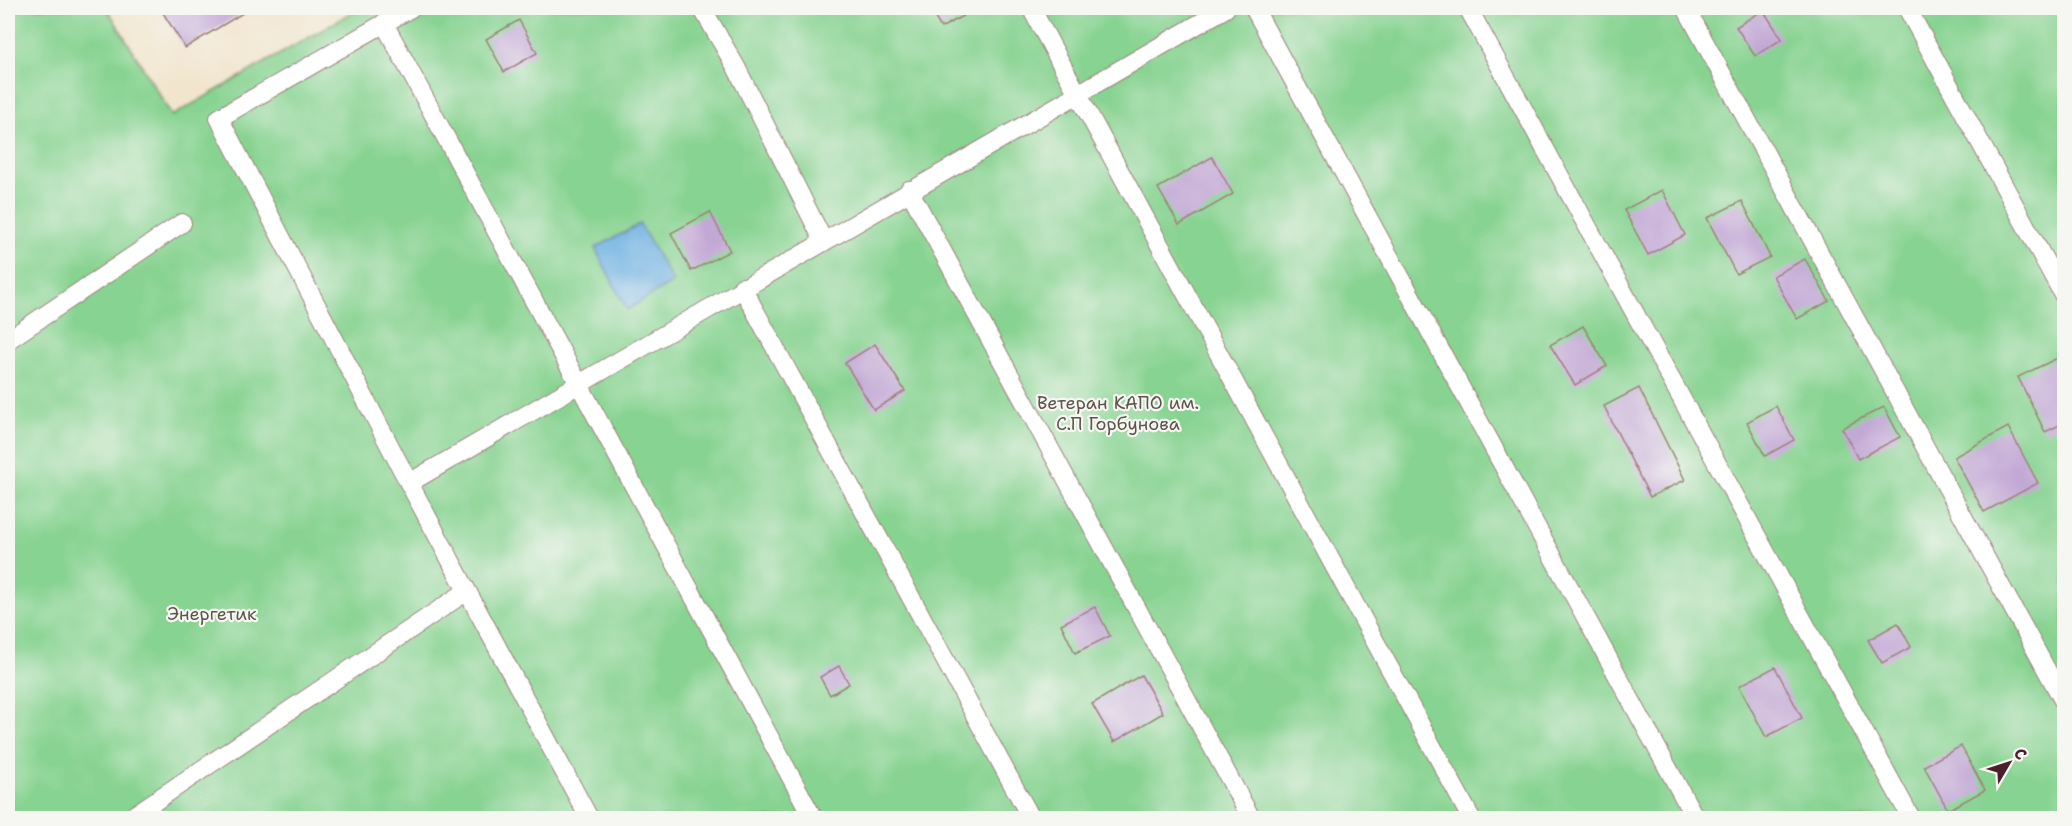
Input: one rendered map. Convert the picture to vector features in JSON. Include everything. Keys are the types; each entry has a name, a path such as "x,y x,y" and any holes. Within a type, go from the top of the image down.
{"lane":[{"path":"411,8 219,118 409,483 589,819"},
{"path":"702,8 736,67 823,240"},
{"path":"1031,8 1472,819"},
{"path":"409,483 576,383 1226,8"},
{"path":"1254,8 1695,819"},
{"path":"1468,8 1911,819"},
{"path":"1686,8 2064,702"},
{"path":"1907,8 2064,296"},
{"path":"384,23 813,819"},
{"path":"909,190 1251,819"},
{"path":"8,340 182,223"},
{"path":"742,287 1031,819"},
{"path":"130,819 467,591"}],"green space":[{"name":"Ветеран КАПО им. С.П Горбунова","path":"8,8 107,8 172,116 360,8 2064,8 2064,818 8,818"}],"water":[{"path":"640,224 673,282 627,310 595,248"}],"building":[{"path":"160,8 243,8 246,11 185,48"},
{"path":"929,8 977,8 941,28"},
{"path":"1763,10 1782,39 1755,56 1736,27"},
{"path":"519,20 537,53 504,72 486,39"},
{"path":"1212,157 1233,194 1179,225 1158,188"},
{"path":"1662,190 1685,235 1648,255 1624,210"},
{"path":"1742,201 1770,257 1736,274 1707,218"},
{"path":"710,212 730,251 691,271 671,233"},
{"path":"1805,259 1829,301 1797,319 1773,276"},
{"path":"1583,326 1607,366 1575,385 1550,345"},
{"path":"875,344 905,391 874,410 845,363"},
{"path":"2064,355 2064,423 2045,432 2018,377"},
{"path":"1639,388 1685,480 1650,497 1604,406"},
{"path":"1776,406 1794,440 1765,456 1747,422"},
{"path":"1884,407 1900,437 1858,459 1842,428"},
{"path":"2008,427 2038,483 1984,512 1954,457"},
{"path":"1095,607 1110,636 1075,653 1061,624"},
{"path":"1898,623 1911,647 1882,663 1868,640"},
{"path":"839,666 849,684 830,695 820,677"},
{"path":"1775,667 1802,718 1766,737 1739,686"},
{"path":"1141,675 1163,713 1114,742 1092,704"},
{"path":"1961,746 1985,790 1948,810 1924,766"}],"park label":[{"name":"Энергетик","path":"212,614"}]}
